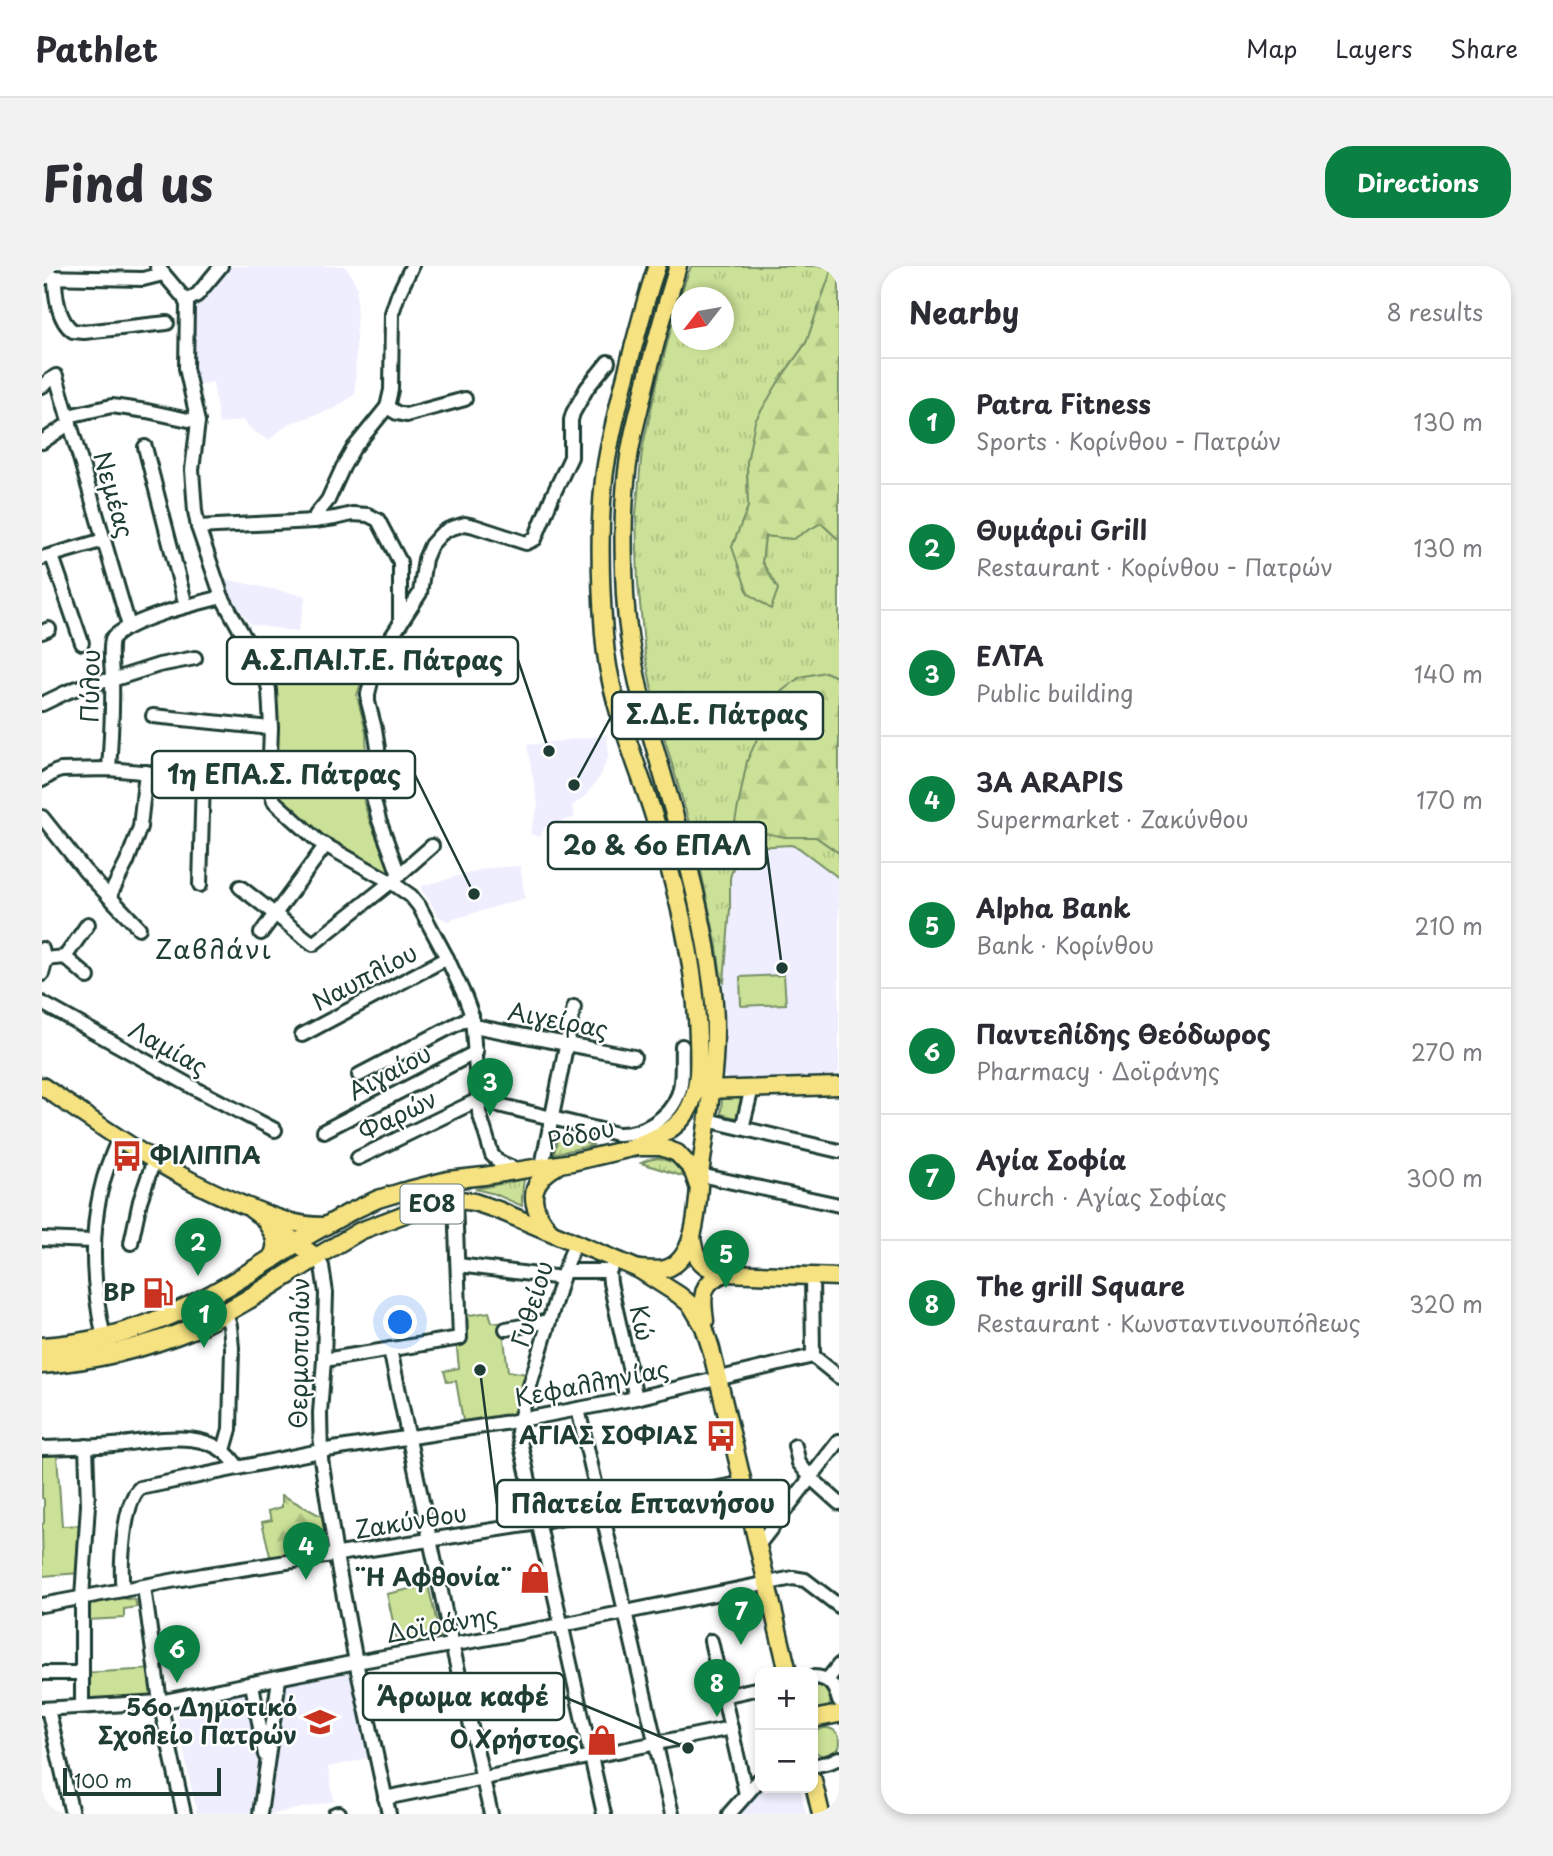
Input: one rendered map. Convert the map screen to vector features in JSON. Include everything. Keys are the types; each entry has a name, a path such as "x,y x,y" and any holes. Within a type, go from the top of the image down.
{"highway":[{"path":"267,1222 277,1243 272,1259"},
{"path":"42,1347 104,1338 174,1315 241,1279 297,1242"},
{"path":"42,1364 93,1358 166,1339 225,1312 316,1257"}],"main road":[{"path":"631,1148 678,1124 689,1109 695,1090 699,1056 697,1012 685,932 663,846 614,692 605,645 602,603 601,555 606,468 626,375 657,266"},
{"path":"678,266 630,447 624,502 625,584 627,622 635,668 690,873 712,987 715,1053 695,1090"},
{"path":"42,1086 119,1139 203,1189 295,1224 323,1226"},
{"path":"695,1090 839,1086"},
{"path":"638,1269 661,1270 670,1267 685,1254 692,1236 707,1120 695,1090"},
{"name":"Ρόδου","path":"448,1180 572,1162 631,1148 661,1147 681,1155 695,1174 698,1192"},
{"name":"ΕΟ8","path":"554,1234 537,1213 533,1200 535,1189 548,1171 572,1162"},
{"name":"ΕΟ8","path":"323,1226 377,1199 448,1180"},
{"name":"ΕΟ8","path":"316,1257 372,1226 426,1206 466,1200 575,1242 613,1265 638,1269"},
{"path":"251,1209 316,1257"},
{"path":"297,1242 323,1226"},
{"path":"692,1236 694,1250 701,1263 715,1271 839,1277"},
{"path":"638,1269 691,1305 704,1327 719,1379 787,1667"},
{"path":"709,1342 702,1297 709,1282 726,1273"},
{"path":"818,1718 839,1714"},
{"path":"816,1793 821,1814"}],"street":[{"path":"186,301 197,295 221,266"},
{"path":"314,520 328,500 353,449 387,407 391,390 392,313 412,266"},
{"path":"167,323 72,331 63,320 49,277 143,279 160,270 186,301 186,368 198,422 192,484 194,511 222,597 266,676 271,728 269,784 272,794 278,806 325,846 395,878 419,906 465,996 473,1021 478,1100 492,1155 499,1162 520,1171"},
{"path":"395,878 373,797 378,748 368,694 379,655 421,593 427,551 435,540 449,529 465,524 526,544 536,539 571,457 572,416 583,393 608,362"},
{"name":"Νεμέας","path":"42,386 56,376 129,626"},
{"path":"387,407 405,415 465,399"},
{"path":"42,442 69,420 112,406 198,422"},
{"path":"145,447 186,606"},
{"path":"198,527 314,520 352,514 368,515 378,520 400,562 400,623"},
{"path":"82,643 47,557 104,540"},
{"name":"Πύλου","path":"109,769 111,642 114,637 129,626 186,606 222,597"},
{"path":"42,704 83,686 112,680 159,664 195,658"},
{"path":"153,716 271,728"},
{"path":"42,780 61,770 109,769 269,784"},
{"path":"108,897 127,862 140,827 146,772"},
{"path":"200,885 203,778"},
{"path":"42,817 108,897 139,928"},
{"path":"261,933 325,846"},
{"path":"240,887 313,944 432,846"},
{"path":"65,957 88,923"},
{"path":"42,974 44,954 65,957 88,977"},
{"name":"Ναυπλίου","path":"302,1035 447,958"},
{"name":"Λαμίας","path":"42,1003 275,1130"},
{"path":"542,1166 574,1006"},
{"path":"359,1075 473,1021"},
{"name":"Αιγείρας","path":"473,1021 566,1044 634,1057"},
{"path":"478,1100 617,1134 630,1133 646,1128 695,1090 682,1046"},
{"name":"Αιγαίου","path":"324,1131 476,1052"},
{"path":"743,1128 752,1088"},
{"name":"Φαρών","path":"358,1158 478,1100"},
{"path":"707,1120 839,1151"},
{"path":"104,1338 96,1290 93,1241 103,1178 119,1139"},
{"path":"448,1180 481,1170 492,1155"},
{"path":"131,1243 140,1201 154,1160"},
{"path":"700,1175 839,1205"},
{"path":"324,1360 460,1338 455,1200"},
{"path":"42,1239 93,1241"},
{"name":"Γυθείου","path":"520,1419 575,1242"},
{"name":"Θερμοπυλών","path":"316,1257 322,1266 327,1293 320,1451 356,1662 389,1814"},
{"path":"458,1265 563,1275 613,1265"},
{"name":"Κώ","path":"613,1265 610,1283 636,1398"},
{"path":"812,1276 813,1356 839,1377"},
{"path":"224,1450 230,1429 232,1348 230,1326 225,1312"},
{"path":"506,1329 549,1321"},
{"path":"390,1349 491,1814"},
{"name":"Κεφαλληνίας","path":"123,1590 122,1574 129,1505 135,1492 146,1485 320,1451 636,1398 813,1356"},
{"path":"578,1409 672,1814"},
{"path":"520,1419 518,1432 604,1814"},
{"path":"42,1448 186,1438 224,1450 238,1468"},
{"path":"759,1544 839,1441"},
{"path":"795,1446 799,1462 811,1478 839,1503"},
{"path":"82,1706 82,1598 88,1505 86,1447"},
{"name":"Ζακύνθου","path":"42,1605 203,1575 538,1523 744,1483"},
{"path":"752,1517 772,1528"},
{"name":"Δοϊράνης","path":"45,1709 160,1702 793,1578 802,1579 839,1606"},
{"path":"144,1587 160,1702 184,1814"},
{"path":"711,1641 746,1794"},
{"path":"827,1680 839,1665"},
{"path":"42,1673 82,1673"},
{"path":"818,1677 827,1680 835,1688 839,1701"},
{"path":"260,1814 279,1679"},
{"path":"252,1684 267,1766"},
{"path":"723,1696 755,1689"},
{"path":"45,1709 72,1814"},
{"path":"385,1798 731,1728"},
{"path":"818,1765 839,1758"},
{"path":"729,1814 755,1784"}],"shaded area":[{"path":"228,266 344,266 357,287 355,394 336,408 288,424 269,440 254,432 243,420 219,424 213,382 195,385 189,370 192,310"},
{"path":"225,579 306,596 298,632 250,624 231,596"},
{"path":"607,735 609,755 600,777 585,796 572,806 575,817 544,828 540,837 530,834 538,806 527,745"},
{"path":"783,844 799,848 839,878 839,1073 821,1077 732,1084 722,1073 726,1030 724,982 730,878 735,862 756,847"},
{"path":"520,866 525,898 447,921 438,916 422,891 422,886 488,868"},
{"name":"56ο Δημοτικό Σχολείο Πατρών","path":"350,1673 369,1758 328,1767 334,1801 265,1814 285,1686"},
{"path":"247,1691 261,1766 255,1814 197,1814 174,1705"},
{"path":"756,1793 801,1793 806,1814 738,1814"}],"green space":[{"path":"691,266 833,266 806,343 779,381 747,462 748,507 732,547 778,589 762,562 765,536 793,538 821,523 839,540 839,678 825,672 785,837 816,837 839,853 839,878 791,845 756,847 735,861 730,878 724,982 695,843 656,709 645,655 638,583 636,514 642,450 671,328 671,350 734,350 734,287 683,287"},
{"path":"833,266 839,266 839,540 821,523 793,539 765,536 762,562 778,589 771,609 748,593 732,547 748,507 747,462 755,421 806,343"},
{"path":"366,656 357,696 366,732 364,803 390,871 388,875 335,851 278,805 274,659"},
{"path":"825,672 839,678 839,853 816,837 785,837 754,831 735,822 747,761 777,695 800,677"},
{"path":"784,975 786,1004 741,1006 740,977"},
{"path":"722,1098 749,1098 739,1119 721,1114"},
{"path":"558,1136 594,1145 554,1154"},
{"path":"659,1158 674,1163 685,1177 641,1163"},
{"path":"524,1179 522,1206 495,1194 475,1189"},
{"path":"489,1312 492,1322 502,1323 508,1371 527,1374 515,1418 469,1425 463,1421 456,1381 447,1382 444,1371 459,1368 456,1340 463,1316"},
{"path":"42,1455 57,1455 62,1526 83,1525 80,1573 43,1576"},
{"path":"282,1495 325,1518 326,1552 271,1560 262,1522 272,1520 268,1511 282,1507"},
{"path":"428,1585 441,1640 399,1649 387,1594"},
{"path":"121,1598 135,1600 137,1607 124,1609 124,1618 88,1620 90,1604"},
{"path":"154,1669 160,1702 82,1706 82,1673"},
{"path":"818,1685 828,1691 830,1702 827,1711 818,1714"},
{"path":"832,1729 839,1736 839,1748 836,1752 826,1756 818,1754 818,1730"}],"place":[{"name":"Α.Σ.ΠΑΙ.Τ.Ε. Πάτρας","path":"549,751"},
{"name":"Σ.Δ.Ε. Πάτρας","path":"574,785"},
{"name":"1η ΕΠΑ.Σ. Πάτρας","path":"474,894"},
{"name":"2ο & 6ο ΕΠΑΛ","path":"782,968"},
{"name":"ΕΛΤΑ","path":"490,1116"},
{"name":"ΦΙΛΙΠΠΑ","path":"127,1156"},
{"name":"Θυμάριi Grill","path":"198,1276"},
{"name":"Alpha Bank","path":"726,1288"},
{"name":"BP","path":"158,1293"},
{"name":"Patra Fitness","path":"204,1348"},
{"name":"Πλατεία Επτανήσου","path":"480,1370"},
{"name":"ΑΓΙΑΣ ΣΟΦΙΑΣ","path":"721,1436"},
{"name":"¨Η Αφθονία¨","path":"535,1578"},
{"name":"3A ARAPIS","path":"306,1580"},
{"name":"Αγία Σοφία","path":"741,1645"},
{"name":"Παντελίδης Θεόδωρος","path":"177,1683"},
{"name":"The grill Square","path":"717,1717"},
{"name":"56ο Δημοτικό Σχολείο Πατρών","path":"320,1722"},
{"name":"Ο Χρήστος","path":"602,1740"},
{"name":"Άρωμα καφέ","path":"688,1748"}],"district":[{"name":"Ζαβλάνι","path":"214,950"}]}
